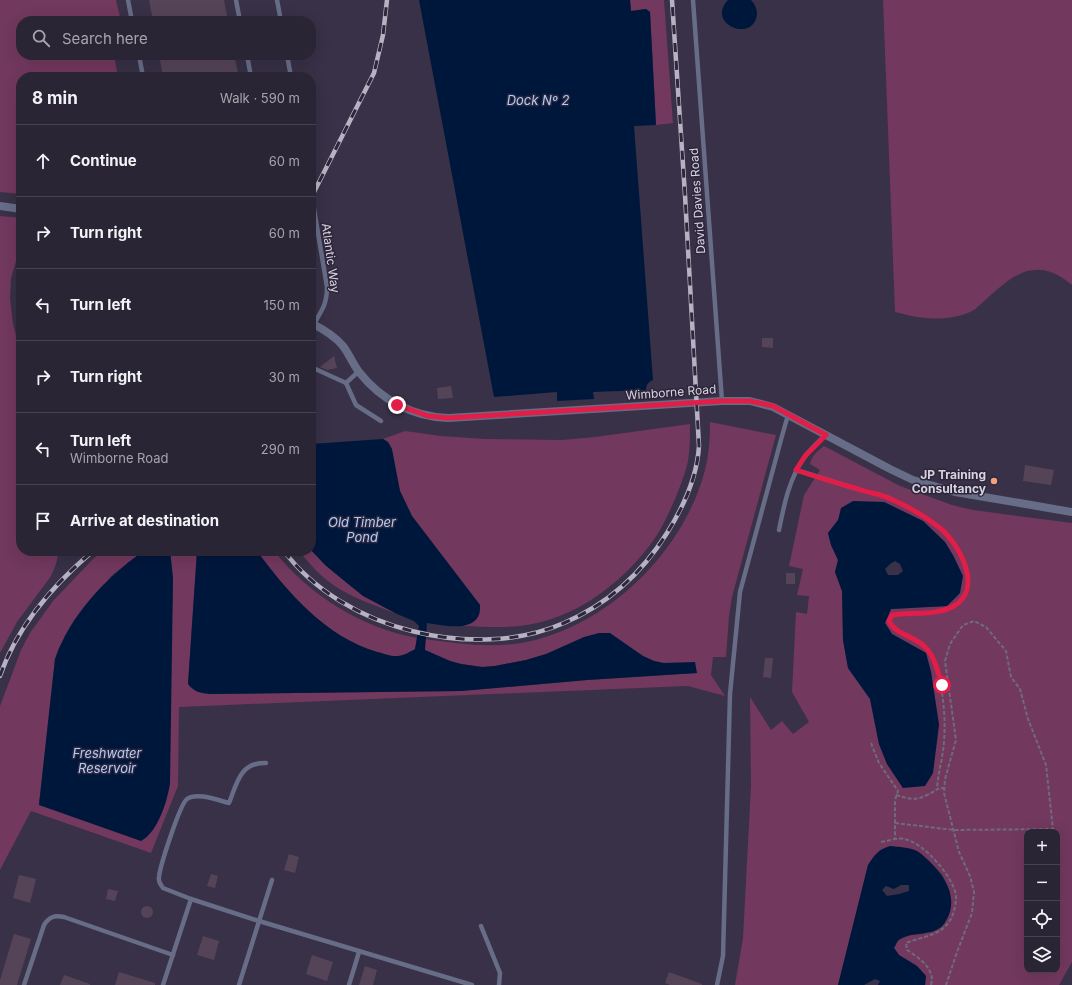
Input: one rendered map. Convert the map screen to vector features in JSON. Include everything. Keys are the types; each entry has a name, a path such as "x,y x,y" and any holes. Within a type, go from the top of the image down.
{"street":[{"path":"0,206 16,208"},
{"name":"Wimborne Road","path":"316,326 328,332 340,343 358,371 371,386 392,402 411,411 432,417 448,418 722,401 750,401 773,406 913,480 955,492 1072,512"}],"lane":[{"path":"128,0 131,16"},
{"path":"236,0 239,16"},
{"path":"277,0 280,16"},
{"name":"David Davies Road","path":"693,0 722,401"},
{"path":"139,60 141,72"},
{"path":"248,60 250,72"},
{"path":"288,60 291,72"},
{"name":"Atlantic Way","path":"316,221 327,287 327,298 325,307 316,319"},
{"path":"316,369 346,383 356,405 381,420"},
{"path":"346,383 358,371"},
{"path":"717,985 723,956 730,694 740,592 788,415"},
{"path":"779,530 786,499 796,470 805,456 826,435"},
{"path":"796,470 857,489"},
{"path":"266,763 251,765 244,770 229,803 197,796 187,799 181,808 160,869 158,878 161,885 166,890 259,921 472,985"},
{"path":"239,985 272,880"},
{"path":"163,985 191,899"},
{"path":"24,985 44,925 47,920 54,916 64,917 173,955"},
{"path":"481,926 500,973 499,985"},
{"path":"349,985 360,952"}],"path":[{"path":"857,489 892,499 919,514 941,529 955,546 965,564 969,579 966,595 956,605 942,611 892,615 889,621 891,626 898,632 912,637 926,648 934,661 942,685 944,726 943,750 937,788"},
{"path":"895,823 954,830 1053,829 1046,765 1028,719 1020,689 1011,677 1006,651 986,627 974,621 963,625 950,644 945,661 956,740 945,779 944,792 954,830 959,852 970,876 974,892 972,913 946,985"},
{"path":"871,743 879,763 898,790 895,800 895,839"},
{"path":"896,795 912,800 928,795 937,788 944,788"},
{"path":"881,842 904,838 912,841 927,851 942,867 956,894 955,907 950,921 942,930 935,934 906,943 907,950 922,960 930,971 932,982 931,985"}],"shaded area":[{"path":"0,0 116,0 120,16 16,16 16,60 115,60 117,72 16,72 16,194 0,192"},
{"path":"630,0 664,0 673,123 656,125 650,12 646,9 631,11"},
{"path":"883,0 1072,0 1072,285 1057,275 1043,270 1031,270 1019,274 1008,281 974,310 955,317 925,318 895,312"},
{"path":"0,216 16,218 16,262 11,278 10,299 16,336 16,556 58,556 51,576 17,622 0,653"},
{"path":"710,422 776,435 732,597 726,657 713,657 711,675 725,696 688,686 179,707 178,786 151,853 31,811 0,870 0,706 21,650 30,633 53,601 97,556 137,556 111,576 59,648 55,659 39,804 152,831 167,798 173,578 171,556 197,556 188,684 198,692 210,694 461,691 587,680 697,673 654,661 629,647 546,654 526,660 482,667 450,661 425,650 425,639 478,645 505,645 531,641 561,631 589,618 616,600 640,578 662,554 680,528 695,500 705,470 709,446"},
{"path":"690,424 690,447 686,470 658,534 643,554 619,579 605,590 591,600 561,616 535,624 504,627 463,626 471,623 480,605 412,516 400,491 388,442 383,439 405,431 441,436 485,439 562,440"},
{"path":"824,446 900,486 952,505 973,510 1072,523 1072,962 1059,985 925,985 926,976 917,966 899,955 894,948 898,940 911,935 924,934 950,892 942,874 918,852 868,865 838,985 735,985 743,938 751,786 750,697 771,730 782,721 793,734 809,722 792,692 796,612 807,614 809,596 797,595 803,569 789,566 804,495 820,470 810,464 813,456","holes":["853,502 884,502 923,521 945,542 954,557 947,606 891,609 885,623 892,634 926,653 931,672 939,725 903,788 887,764 879,744 870,699 848,668 843,640 842,591 835,572 838,560 831,545 828,533"]},
{"path":"316,555 351,586 373,601 397,614 339,589 314,569 303,556"},
{"path":"261,556 278,556 303,582 338,607 357,618 376,626 417,638 415,650 404,655 395,656 377,652 358,645 341,636 309,611 281,582"}],"water":[{"name":"Dock Nº 2","path":"419,0 630,0 631,11 646,9 650,12 656,125 634,126 653,380 648,384 646,390 593,392 594,399 557,401 557,392 494,397"},
{"path":"728,0 751,0 755,5 757,12 754,23 748,28 740,29 726,23 722,17 723,9"},
{"name":"Old Timber Pond","path":"383,439 388,442 392,449 400,491 412,516 480,605 479,614 475,620 469,624 461,626 443,626 427,623 425,650 461,664 482,667 495,666 526,660 546,654 584,637 599,633 610,633 643,656 654,661 664,663 695,662 697,673 587,680 461,691 210,694 201,693 193,689 188,684 197,556 261,556 281,582 309,611 341,636 358,645 393,656 409,653 415,649 419,626 414,621 363,596 325,565 316,555 316,444"},
{"path":"853,501 884,502 923,521 945,542 963,576 960,593 947,606 891,609 885,623 892,634 926,653 931,672 939,725 933,773 925,786 903,788 887,764 879,744 870,699 848,668 843,640 842,591 835,572 838,560 831,545 828,533 838,520 841,508","holes":["895,561 900,564 903,571 898,575 888,575 885,569 890,564"]},
{"name":"Freshwater Reservoir","path":"137,556 171,556 173,578 170,784 161,816 152,831 141,841 39,805 55,659 79,613 102,586"},
{"path":"890,846 904,847 919,852 937,869 950,891 951,907 949,916 944,924 928,933 904,937 898,941 894,948 899,955 917,966 926,976 925,985 878,985 880,981 875,979 864,985 838,985 868,865 877,853","holes":["901,885 909,885 909,891 899,894 887,896 882,890 886,886 894,889"]}],"building":[{"path":"149,0 224,0 227,16 152,16"},
{"path":"160,60 235,60 238,72 162,72"},
{"path":"762,338 773,338 773,348 762,347"},
{"path":"334,356 337,368 327,370 320,367"},
{"path":"451,386 453,398 438,399 437,388"},
{"path":"1025,465 1054,470 1051,485 1023,481"},
{"path":"786,573 795,573 795,584 786,584"},
{"path":"765,658 773,658 771,678 763,677"},
{"path":"289,854 299,857 295,873 284,870"},
{"path":"211,874 218,876 215,888 207,886"},
{"path":"19,875 36,879 30,903 13,898"},
{"path":"108,889 118,891 115,901 106,899"},
{"path":"149,906 152,907 152,917 145,918 142,917 141,910 142,907"},
{"path":"14,934 31,939 17,985 0,985 0,980"},
{"path":"203,936 219,941 214,960 197,955"},
{"path":"312,955 333,962 327,981 306,974"},
{"path":"365,966 377,970 373,985 359,985"},
{"path":"119,972 155,983 155,985 115,985"},
{"path":"669,972 702,985 670,985 665,983"},
{"path":"64,975 90,984 90,985 60,985"}],"railway":[{"path":"316,188 374,73 383,35 387,0"},
{"path":"289,556 309,578 340,601 375,619 413,631 452,638 491,639 529,634 564,623 595,607 623,586 647,561 657,548 673,523 689,491 696,469 699,446 672,0"},
{"path":"0,676 7,658 26,623 50,592 87,556"}],"place":[{"name":"JP Training Consultancy","path":"994,481"}],"route":[{"path":"397,405 428,416 448,418 722,401 750,401 773,406 826,435 805,456 796,470 892,499 919,514 941,529 955,546 965,564 969,579 966,595 956,605 942,611 901,613 892,615 889,621 891,626 898,632 912,637 926,648 934,661 942,685"}]}
